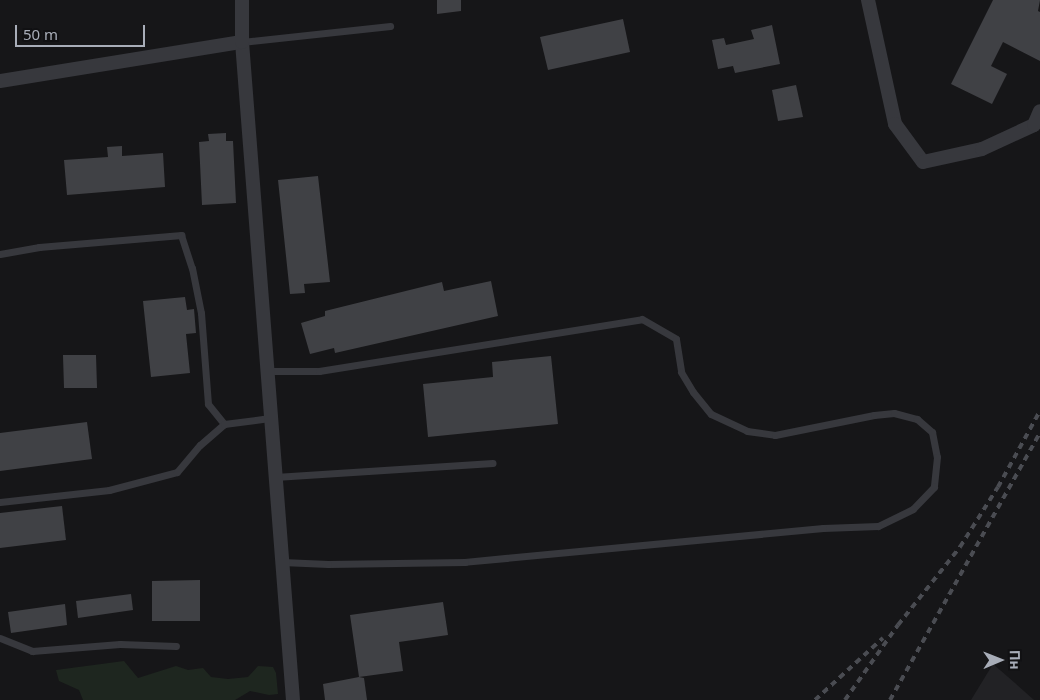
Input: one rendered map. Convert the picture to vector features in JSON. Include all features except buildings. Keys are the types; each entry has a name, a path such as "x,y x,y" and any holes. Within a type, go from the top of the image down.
{"street":[{"path":"242,0 242,42 292,700"},
{"path":"868,0 895,124 923,162 982,149 1034,125 1040,111"},
{"path":"0,81 242,42"}],"lane":[{"path":"242,42 390,26"},
{"path":"0,254 39,247 181,235 192,268 201,313 208,404 224,424"},
{"path":"267,371 319,371 642,319 676,339 681,372 693,392 711,414 747,431 774,435 874,415 894,413 917,419 932,432 937,457 934,487 913,509 878,526 823,528 465,562 336,564 282,562"},
{"path":"0,502 109,490 177,472 200,445 224,424 270,418"},
{"path":"275,477 493,462"},
{"path":"0,638 32,651 120,644 176,646"}],"shaded area":[{"path":"124,661 138,678 176,666 188,670 203,668 211,677 228,679 248,677 258,666 273,667 276,673 278,694 269,695 250,691 235,700 83,700 79,690 59,681 56,670"},
{"path":"993,664 1015,683 1034,700 971,700"}],"railway":[{"path":"845,700 898,625 960,547 998,487 1040,411"},
{"path":"890,700 1040,433"},
{"path":"815,700 883,638"}]}
